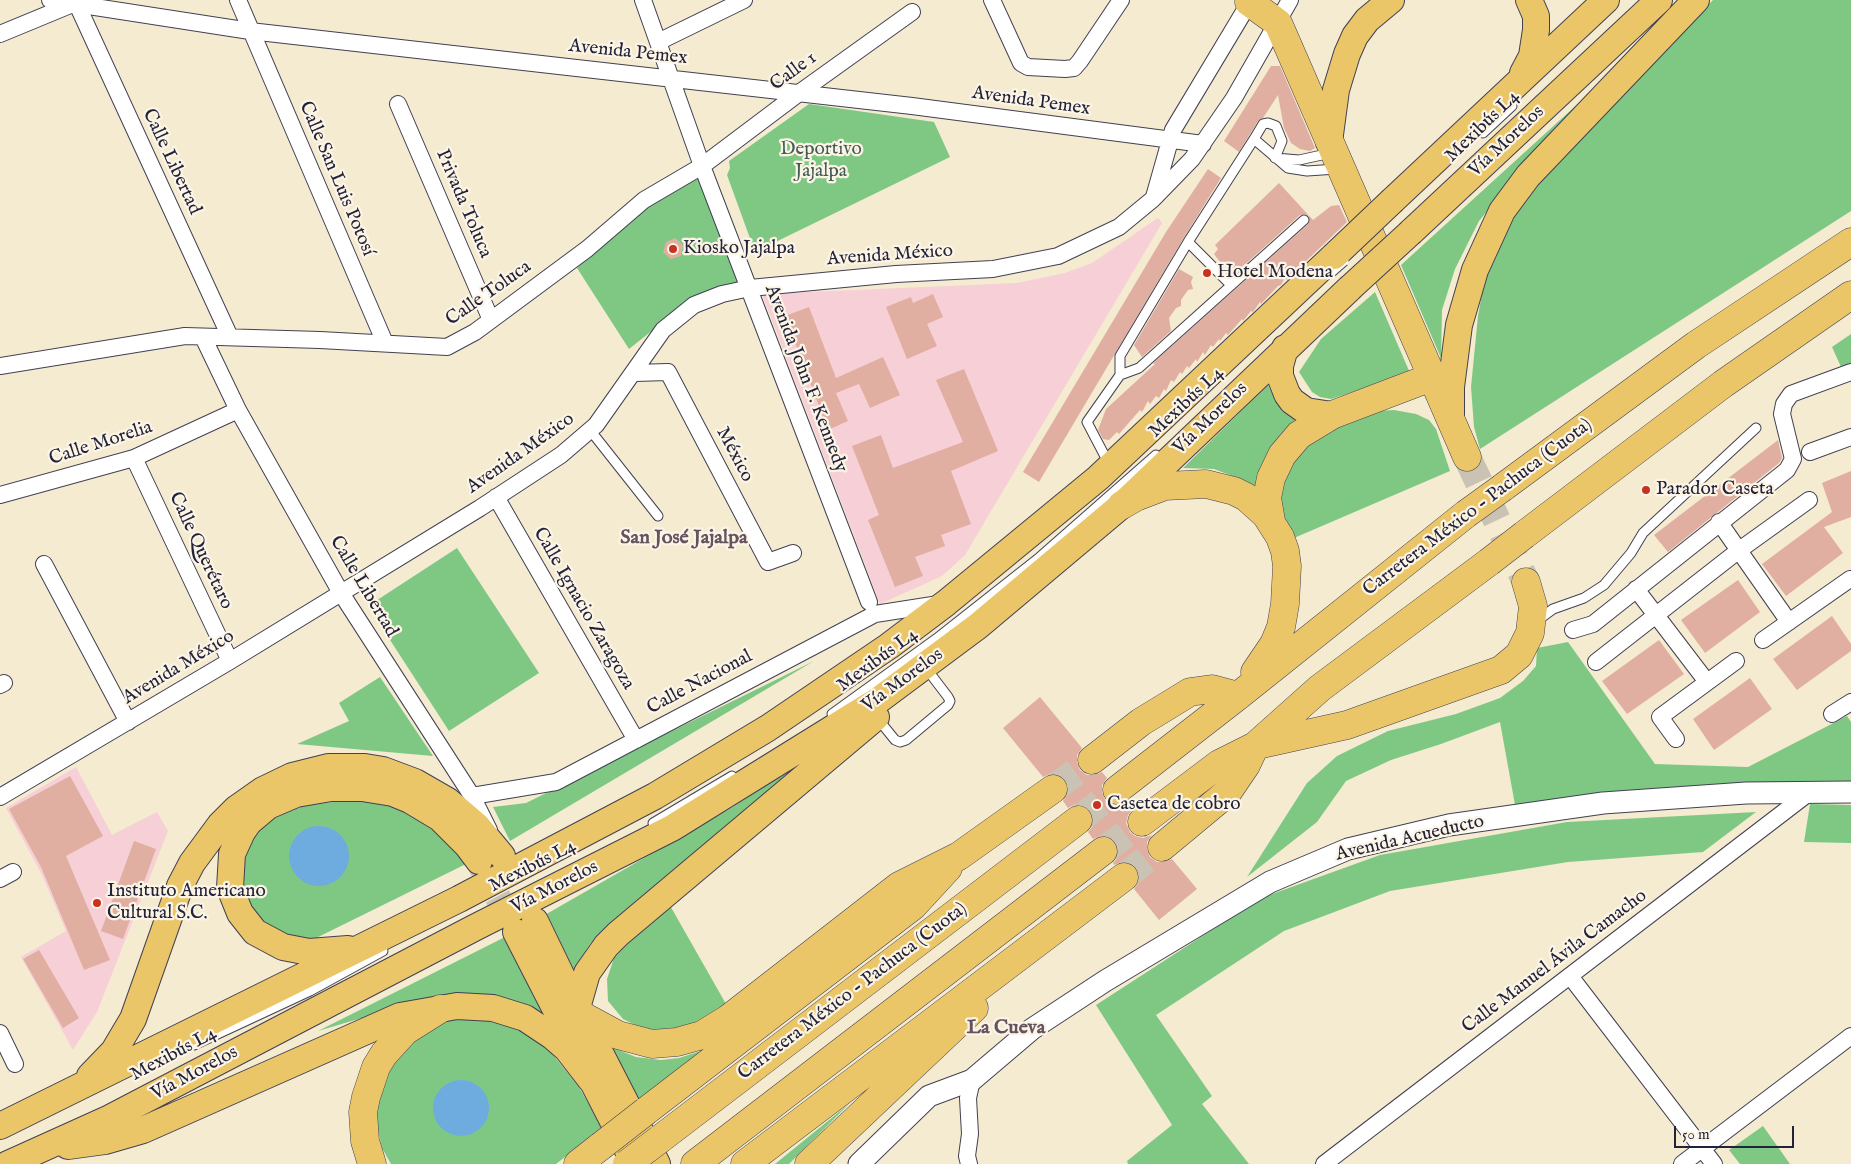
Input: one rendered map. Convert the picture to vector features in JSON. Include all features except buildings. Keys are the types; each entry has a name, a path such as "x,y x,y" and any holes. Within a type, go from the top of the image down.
{"highway":[{"path":"1250,1 1284,12 1315,108 1467,458"},
{"name":"Carretera México - Pachuca (Cuota)","path":"1117,790 1466,514 1696,345 1851,242"},
{"path":"1162,847 1227,793 1246,765 1255,746 1320,688 1723,384 1851,295"},
{"path":"1271,521 1268,498 1269,488 1282,455 1298,436 1332,415 1432,377"},
{"path":"1092,760 1141,722 1190,692 1212,689 1238,696 1274,644 1282,627 1285,604 1287,566 1280,537 1271,521 1246,497 1220,486 1206,484 1165,486 1136,497 1122,505"},
{"path":"1142,822 1219,764 1255,746 1347,725 1501,670 1519,655 1530,633 1532,606 1526,582"},
{"path":"579,1012 618,1035 652,1044 677,1042 702,1035 728,1020 899,886 959,856 1053,789"},
{"name":"Carretera México - Pachuca (Cuota)","path":"627,1164 659,1151 1078,820"},
{"path":"695,1164 1103,851"},
{"path":"578,1164 914,906 959,856"},
{"path":"745,1164 1124,877"},
{"path":"809,1164 965,1018 988,989 998,971"},
{"path":"372,1164 365,1141 363,1112 376,1067 384,1054 405,1031 440,1009"}],"main road":[{"path":"1315,108 1321,81 1333,50 1354,16 1367,0"},
{"path":"1334,154 1336,90 1347,54 1367,20 1391,0"},
{"path":"1516,94 1535,45 1536,16 1529,0"},
{"name":"Vía Morelos","path":"13,1162 110,1118 458,936 672,828 880,700 978,626 1122,505 1270,339 1340,269 1393,200 1516,94 1606,0"},
{"name":"Vía Morelos","path":"0,1126 85,1090 379,945 655,796 768,728 890,646 946,603 1111,466 1340,269 1410,224 1659,0"},
{"path":"1451,419 1452,380 1459,325 1475,270 1502,211 1528,176 1696,0"},
{"path":"1270,339 1280,366 1280,376 1292,401 1314,414 1332,415"},
{"path":"579,1012 587,973 606,946 876,716 918,671"},
{"path":"85,1090 124,1035 132,1019 180,886 192,864 226,820 242,804 263,790 292,776 328,768 365,767 383,770 415,782 448,801 477,826 493,856"},
{"path":"379,945 339,951 296,950 268,941 248,924 234,901 230,888 230,865 242,832 258,814 278,800 313,790 346,787 378,790 410,800 440,818 461,838 493,856"},
{"path":"635,1164 590,1080 526,927 579,1012 659,1151"},
{"path":"45,1147 105,1141 143,1130 400,1016 440,1009 475,1006 493,1008 524,1018 546,1031 567,1049 590,1080"}],"street":[{"name":"Avenida Pemex","path":"50,0 77,1 250,31 799,92 1203,144"},
{"name":"Calle San Luis Potosí","path":"238,0 384,343"},
{"name":"Avenida John F. Kennedy","path":"643,0 702,166 869,602"},
{"path":"658,42 744,0"},
{"path":"992,0 1021,63 1028,67 1065,69 1074,68 1080,62 1121,0"},
{"path":"0,34 77,1"},
{"name":"Calle Libertad","path":"77,1 230,337"},
{"path":"1153,199 1173,130 1250,1"},
{"name":"Calle 1","path":"702,166 799,92 912,12"},
{"name":"Avenida México","path":"0,797 230,661 561,455 590,430 635,373 663,330 694,305 722,294 750,288 896,274 993,268 1058,256 1119,227 1153,199 1192,159 1234,98 1284,12"},
{"name":"Privada Toluca","path":"398,104 490,320"},
{"name":"Calle Toluca","path":"0,366 185,336 447,347 475,332 587,249 644,200 702,166"},
{"name":"Calle Libertad","path":"203,337 238,410 341,593 472,796 493,856"},
{"name":"México","path":"635,373 668,372 768,562 793,553"},
{"path":"1573,630 1593,624 1719,522 1787,470 1792,464 1792,454 1782,414 1784,404 1791,394 1851,372"},
{"name":"Calle Morelia","path":"0,495 134,458 238,410"},
{"path":"1810,452 1851,437"},
{"name":"Calle Querétaro","path":"134,458 230,661"},
{"name":"Calle Ignacio Zaragoza","path":"496,497 636,740"},
{"path":"1596,662 1738,551 1809,500"},
{"path":"1719,522 1789,622"},
{"path":"44,564 128,722"},
{"path":"1763,640 1850,579"},
{"path":"1636,589 1707,682"},
{"name":"Calle Nacional","path":"472,796 556,782 875,614 946,603"},
{"path":"1676,739 1660,717 1736,661"},
{"path":"1832,714 1851,702"},
{"name":"Calle Manuel Ávila Camacho","path":"1324,1164 1810,792"},
{"name":"Avenida Acueducto","path":"859,1164 929,1096 972,1080 1032,1029 1105,981 1270,882 1348,849 1449,825 1603,803 1746,793 1851,792"},
{"path":"1570,976 1714,1164"},
{"path":"0,1033 15,1064"},
{"path":"1682,1164 1851,1036"},
{"path":"972,1080 968,1098 973,1161"}],"lane":[{"name":"Mexibús L4","path":"1477,139 1516,94"},
{"path":"1120,375 1120,356 1188,242 1263,124 1268,122 1276,126 1282,141 1275,158"},
{"path":"1254,139 1288,168 1300,170 1334,154"},
{"path":"1275,158 1309,159 1334,154"},
{"path":"1111,466 1086,422 1120,375 1139,368 1304,220"},
{"path":"1372,254 1410,224"},
{"path":"1363,242 1378,229"},
{"path":"1188,242 1231,285"},
{"path":"1530,633 1545,614 1584,598 1604,585 1631,553 1643,533 1756,428"},
{"path":"590,430 658,516"},
{"name":"Mexibús L4","path":"826,718 936,639 1040,557 1164,447"},
{"name":"Mexibús L4","path":"441,919 666,801 792,724 903,648 987,582"},
{"path":"876,716 895,740 900,742 906,740 948,705 950,701 948,697 918,671"},
{"path":"644,828 744,768"},
{"name":"Mexibús L4","path":"186,1048 310,991 379,945"},
{"name":"Mexibús L4","path":"13,1162 60,1133 311,1002"},
{"path":"0,1134 85,1090"}],"shaded area":[{"path":"1158,218 1162,223 965,555 942,576 880,604 762,294 1017,283 1065,273 1092,263"},
{"name":"Instituto Americano Cultural S.C.","path":"76,767 112,835 157,812 168,831 97,1012 73,1050 21,957 66,931 42,875 6,808"}],"green space":[{"path":"1713,0 1851,0 1851,211 1480,449 1474,427 1471,387 1478,316 1486,271 1508,225 1532,188"},
{"path":"1616,69 1501,194 1479,221 1455,269 1442,310 1441,358 1401,265"},
{"name":"Deportivo Jajalpa","path":"809,104 934,122 950,157 755,252 727,175 730,168 729,161"},
{"path":"700,178 741,283 726,285 693,298 629,349 577,268 605,240 651,201 680,185"},
{"path":"1375,292 1410,373 1331,399 1320,397 1312,392 1299,372 1321,339"},
{"path":"1851,334 1851,363 1841,367 1832,347"},
{"path":"1268,385 1282,411 1295,420 1281,434 1266,459 1253,491 1235,477 1214,469 1183,468"},
{"path":"1394,410 1416,414 1429,420 1436,429 1450,471 1294,538 1278,510 1278,496 1299,449 1360,412"},
{"path":"457,548 539,673 449,731 368,606"},
{"path":"1568,642 1655,764 1748,767 1847,716 1851,722 1851,784 1515,805 1500,722 1391,760 1346,781 1317,822 1247,877 1307,783 1337,756 1388,731 1456,714 1500,698 1523,681 1536,666 1537,648"},
{"path":"814,661 510,841 493,807 526,803"},
{"path":"380,677 433,756 297,744 349,721 339,703"},
{"path":"840,735 606,927 590,944 580,960 573,981 543,916 733,807"},
{"path":"353,799 389,804 419,817 444,837 466,864 306,943 267,930 238,885 239,862 250,837 283,809"},
{"path":"1810,804 1851,805 1851,843 1804,842"},
{"path":"1756,812 1703,852 1568,862 1390,891 1284,931 1156,1015 1212,1096 1202,1104 1249,1164 1128,1164 1127,1161 1172,1125 1096,1005 1261,898 1380,855 1567,822"},
{"path":"668,902 726,1004 697,1022 668,1030 645,1030 623,1019 608,1001 607,979 614,958"},
{"path":"507,936 553,1023 521,1004 486,994 436,996 318,1031"},
{"path":"455,1013 488,1017 521,1029 546,1046 579,1087 602,1128 556,1164 391,1164 382,1148 376,1121 379,1091 391,1062 409,1039"},
{"path":"611,1047 636,1057 661,1060 679,1058 707,1049 639,1099"},
{"path":"850,1103 789,1164 775,1164"},
{"path":"1763,1126 1790,1164 1740,1164 1729,1150"}],"water":[{"path":"313,826 325,826 336,831 344,839 349,850 347,868 336,881 325,886 313,886 302,881 294,873 289,862 289,850 294,839 302,831"},
{"path":"461,1080 476,1085 484,1093 489,1108 484,1123 476,1131 461,1136 446,1131 438,1123 433,1108 438,1093 446,1085"}],"tunnel":[{"path":"1467,457 1526,582"},
{"path":"1053,789 1092,760"},
{"path":"1078,820 1117,790"},
{"path":"1103,851 1142,822"},
{"path":"1124,877 1162,847"},
{"path":"502,856 535,921"},
{"path":"479,862 516,931"}],"place":[{"name":"Kiosko Jajalpa","path":"673,249"},
{"name":"Hotel Modena","path":"1207,273"},
{"name":"Parador Caseta","path":"1646,490"},
{"name":"Casetea de cobro","path":"1097,805"},
{"name":"Instituto Americano Cultural S.C.","path":"97,903"}],"district":[{"name":"San José Jajalpa","path":"684,539"},
{"name":"La Cueva","path":"1006,1029"}]}
